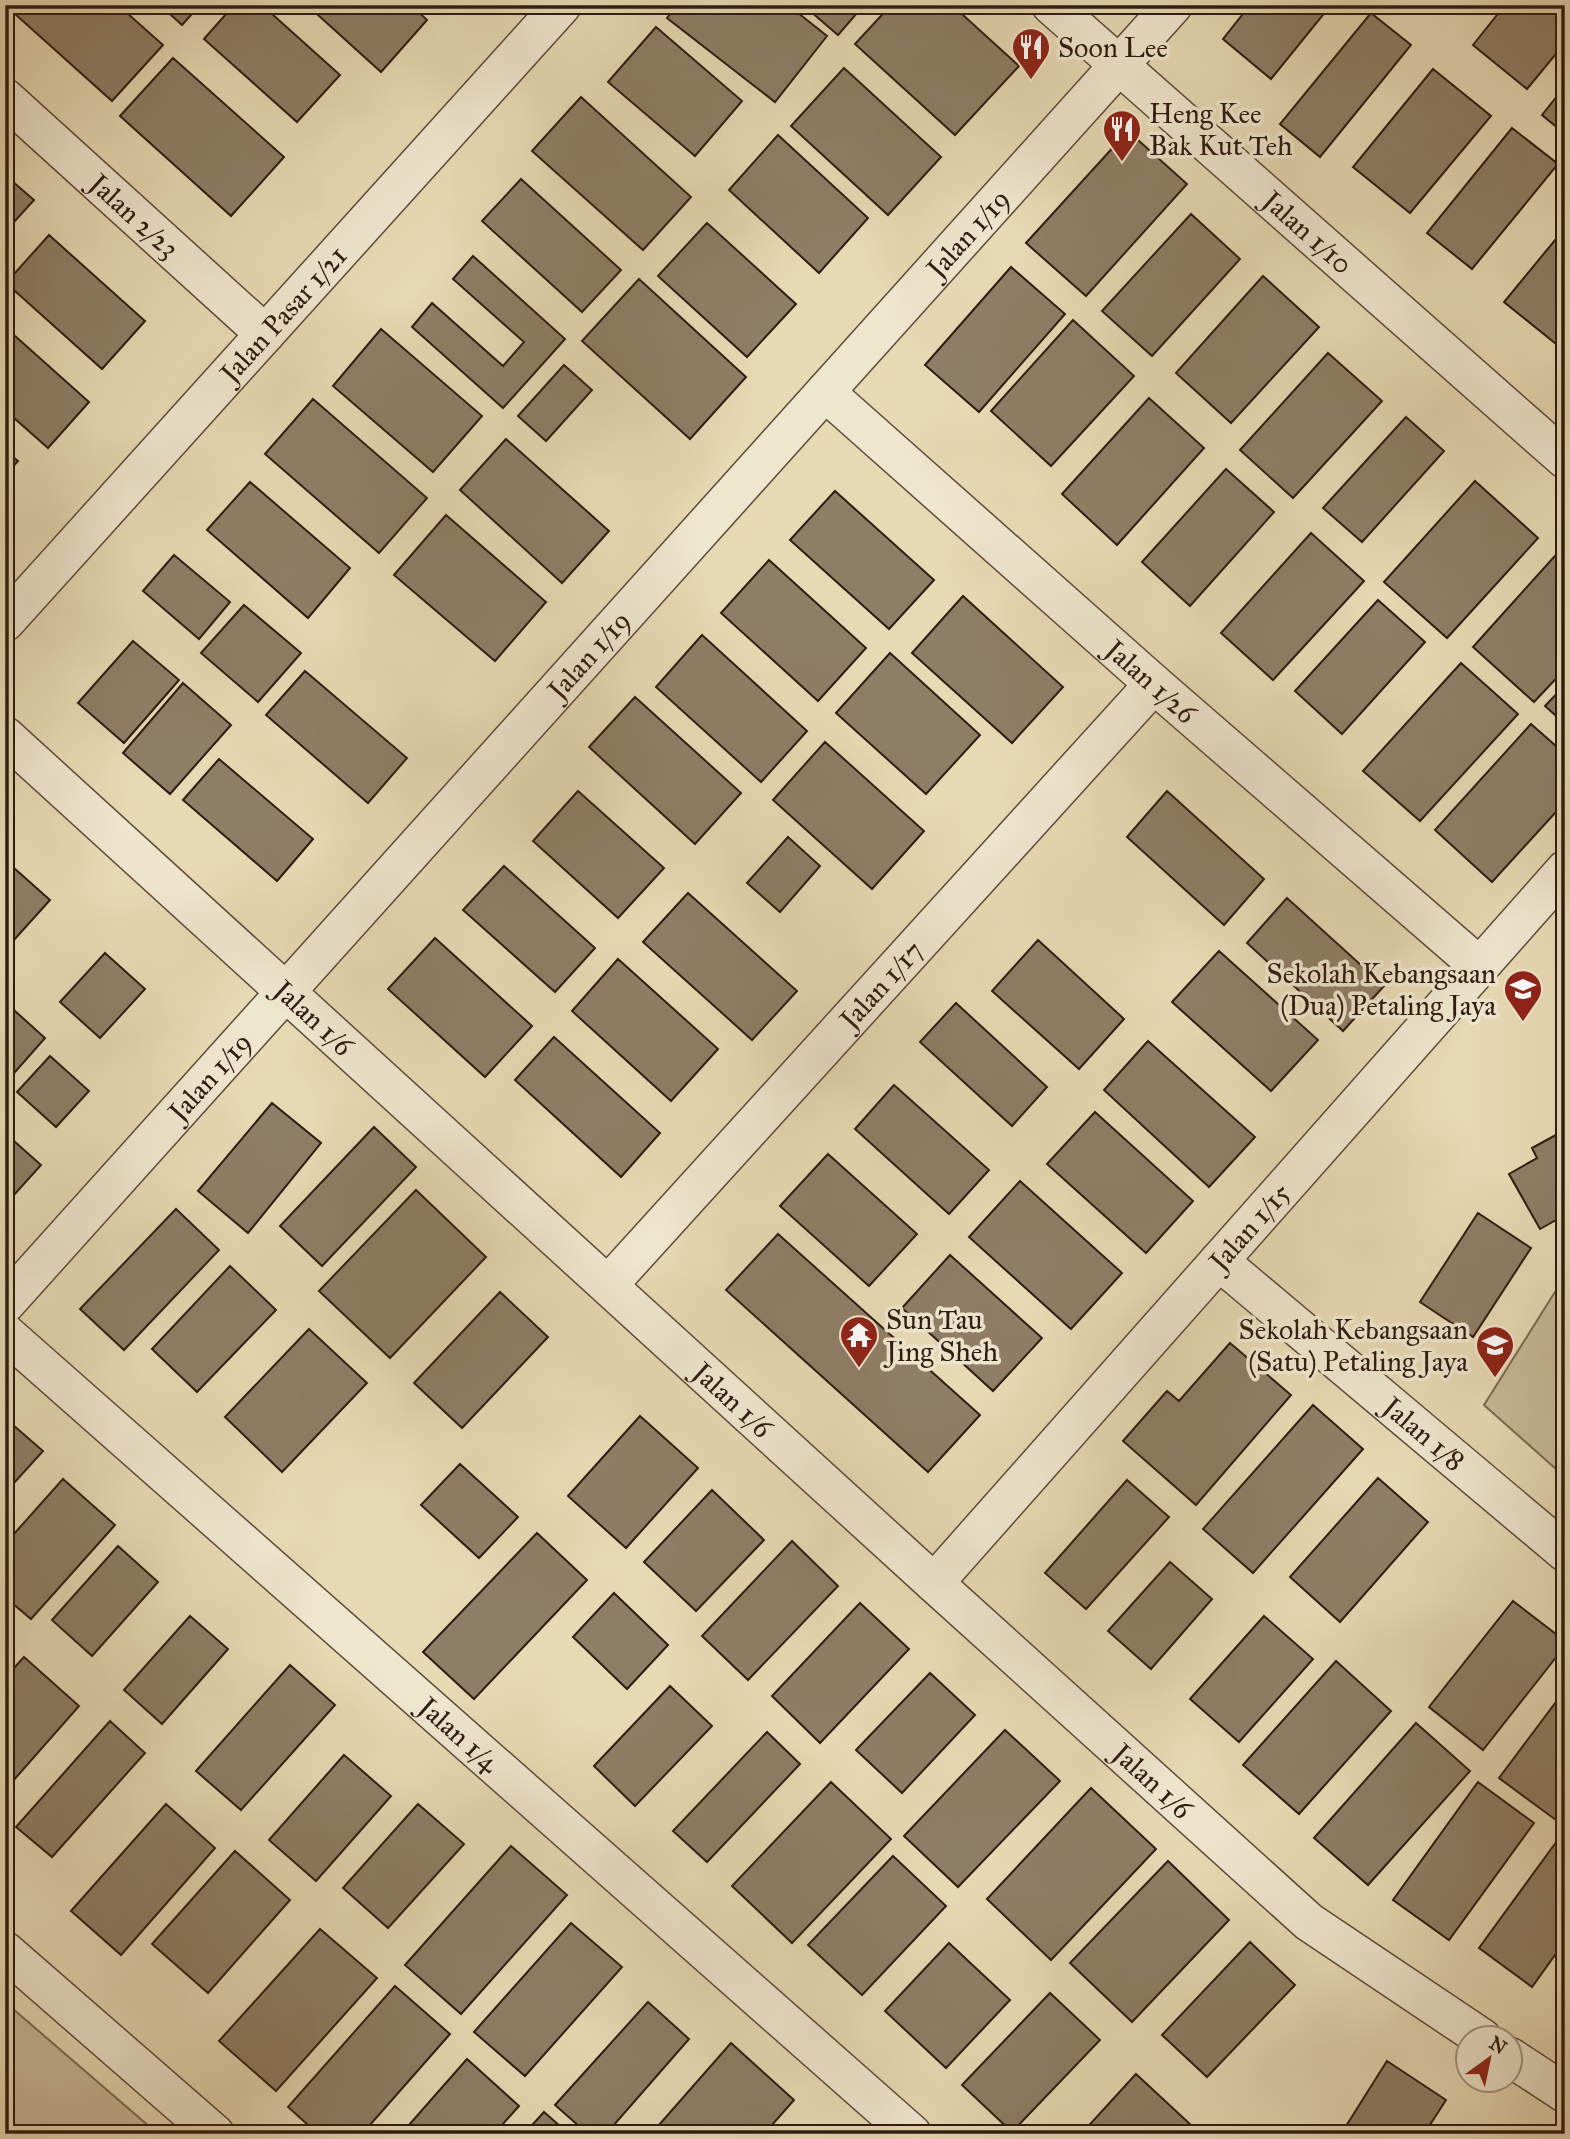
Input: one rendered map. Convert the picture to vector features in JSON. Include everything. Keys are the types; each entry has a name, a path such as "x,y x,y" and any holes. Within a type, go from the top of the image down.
{"street":[{"name":"Jalan Pasar 1/21","path":"5,622 562,5"},
{"name":"Jalan 1/10","path":"1051,5 1565,459"},
{"name":"Jalan 1/19","path":"5,1304 1173,5"},
{"name":"Jalan 2/23","path":"5,98 265,334"},
{"name":"Jalan 1/26","path":"825,392 1154,684 1479,966"},
{"name":"Jalan 1/17","path":"608,1285 1154,684"},
{"name":"Jalan 1/6","path":"5,736 1309,1922 1461,2024"},
{"name":"Jalan 1/15","path":"934,1583 1565,870"},
{"name":"Jalan 1/8","path":"1219,1261 1565,1552"},
{"name":"Jalan 1/4","path":"5,1333 912,2134"},
{"path":"5,1951 215,2134"},
{"path":"1524,2066 1565,2093"}],"shaded area":[{"path":"1565,1276 1565,1477 1484,1405"},
{"path":"5,2002 158,2134 5,2134"}],"building":[{"path":"5,5 118,5 163,45 112,101"},
{"path":"160,5 200,5 182,25"},
{"path":"234,5 262,5 340,75 297,122 204,39"},
{"path":"307,5 411,5 427,20 381,72"},
{"path":"677,5 788,5 827,36 775,102 667,18"},
{"path":"803,5 864,5 838,35"},
{"path":"891,5 952,5 1019,66 955,135 855,44"},
{"path":"1250,5 1331,5 1271,79 1223,39"},
{"path":"1505,5 1565,5 1565,43 1527,89 1473,45"},
{"path":"1371,13 1411,45 1320,157 1280,124"},
{"path":"656,27 742,101 695,156 608,82"},
{"path":"173,58 284,157 231,216 120,116"},
{"path":"844,68 941,157 888,215 791,126"},
{"path":"1433,69 1491,116 1410,213 1353,167"},
{"path":"1565,86 1565,134 1542,115"},
{"path":"581,97 691,197 643,250 532,151"},
{"path":"1512,128 1558,164 1472,269 1427,233"},
{"path":"1128,131 1187,184 1086,296 1026,243"},
{"path":"778,135 868,218 819,273 729,190"},
{"path":"5,175 34,200 5,232"},
{"path":"521,179 621,270 582,312 482,221"},
{"path":"1191,214 1240,259 1152,356 1102,311"},
{"path":"707,223 796,304 747,357 658,276"},
{"path":"1565,228 1565,344 1561,348 1504,302"},
{"path":"49,235 145,321 102,369 6,283"},
{"path":"473,256 565,339 503,408 412,327 432,303 503,366 524,342 453,279"},
{"path":"1011,267 1065,314 979,412 925,365"},
{"path":"1263,276 1319,327 1231,423 1176,373"},
{"path":"639,279 746,377 690,439 582,341"},
{"path":"1073,320 1134,376 1051,466 991,411"},
{"path":"5,327 89,402 48,448 5,410"},
{"path":"381,329 482,416 433,472 333,386"},
{"path":"1328,353 1382,401 1293,498 1240,450"},
{"path":"564,365 592,390 546,441 518,416"},
{"path":"1149,398 1204,448 1117,545 1062,494"},
{"path":"313,399 427,498 379,553 265,454"},
{"path":"1406,417 1444,451 1362,542 1323,508"},
{"path":"506,439 609,531 562,583 460,490"},
{"path":"5,450 18,461 5,475"},
{"path":"1226,469 1274,512 1190,606 1142,562"},
{"path":"1475,481 1538,538 1447,638 1384,582"},
{"path":"250,482 350,568 308,618 207,530"},
{"path":"835,491 934,580 889,629 790,540"},
{"path":"446,515 546,602 495,661 394,575"},
{"path":"1311,533 1364,581 1273,680 1221,633"},
{"path":"1563,547 1565,669 1534,702 1473,647"},
{"path":"174,555 230,602 199,639 143,591"},
{"path":"769,560 866,648 818,701 721,613"},
{"path":"963,596 1063,687 1012,743 912,653"},
{"path":"1378,600 1425,642 1342,734 1295,691"},
{"path":"244,605 301,653 258,702 201,653"},
{"path":"702,635 807,731 761,782 656,687"},
{"path":"133,641 179,680 124,743 78,703"},
{"path":"890,653 980,735 926,794 836,713"},
{"path":"1461,663 1518,714 1420,821 1363,771"},
{"path":"305,671 407,758 368,803 266,715"},
{"path":"183,683 231,725 170,794 123,753"},
{"path":"1565,685 1565,724 1545,706"},
{"path":"635,697 741,793 695,844 589,747"},
{"path":"1531,724 1565,754 1565,802 1492,882 1435,830"},
{"path":"825,742 924,831 872,889 773,800"},
{"path":"219,759 313,839 277,881 183,800"},
{"path":"578,791 664,868 618,918 533,841"},
{"path":"1167,791 1264,879 1224,925 1127,837"},
{"path":"788,837 820,866 780,912 747,883"},
{"path":"5,860 50,900 5,950"},
{"path":"504,866 595,948 555,992 463,910"},
{"path":"688,893 797,991 752,1040 643,942"},
{"path":"1287,898 1384,986 1343,1031 1247,943"},
{"path":"435,938 532,1026 485,1077 388,989"},
{"path":"1038,940 1124,1019 1079,1069 992,991"},
{"path":"1219,951 1318,1040 1271,1091 1172,1002"},
{"path":"105,953 145,989 100,1038 60,1002"},
{"path":"618,959 718,1049 671,1101 572,1011"},
{"path":"5,1002 45,1038 8,1080 5,1077"},
{"path":"956,1003 1047,1087 1012,1126 920,1042"},
{"path":"554,1037 660,1133 621,1177 515,1080"},
{"path":"1148,1041 1255,1137 1209,1187 1104,1090"},
{"path":"50,1056 89,1091 56,1127 17,1092"},
{"path":"894,1085 989,1170 949,1214 855,1129"},
{"path":"272,1103 321,1143 248,1233 198,1191"},
{"path":"1095,1112 1193,1201 1146,1253 1047,1164"},
{"path":"374,1127 416,1167 322,1266 280,1226"},
{"path":"1565,1130 1565,1215 1540,1229 1509,1174 1537,1158 1532,1148"},
{"path":"5,1133 41,1165 5,1205"},
{"path":"828,1154 917,1234 869,1286 780,1206"},
{"path":"1020,1181 1122,1273 1071,1329 969,1237"},
{"path":"416,1190 486,1257 390,1358 319,1291"},
{"path":"176,1209 219,1250 124,1350 80,1309"},
{"path":"1478,1213 1531,1248 1473,1337 1420,1302"},
{"path":"778,1234 980,1415 928,1472 726,1290"},
{"path":"950,1255 1042,1338 993,1391 902,1308"},
{"path":"230,1266 276,1310 197,1392 152,1349"},
{"path":"500,1292 548,1337 462,1428 414,1383"},
{"path":"309,1329 367,1383 282,1472 225,1417"},
{"path":"1230,1343 1291,1395 1196,1505 1123,1441 1167,1391 1179,1401"},
{"path":"1313,1405 1363,1449 1253,1573 1203,1529"},
{"path":"640,1416 698,1468 626,1548 568,1496"},
{"path":"5,1418 43,1451 5,1493"},
{"path":"460,1464 518,1517 479,1558 421,1505"},
{"path":"1378,1478 1428,1522 1340,1622 1290,1577"},
{"path":"63,1479 115,1525 31,1619 5,1597 5,1544"},
{"path":"1127,1480 1169,1517 1086,1609 1045,1573"},
{"path":"712,1490 764,1540 696,1611 644,1562"},
{"path":"537,1533 587,1580 474,1699 423,1652"},
{"path":"792,1541 838,1586 748,1680 702,1636"},
{"path":"118,1546 158,1582 92,1656 52,1620"},
{"path":"1170,1562 1212,1599 1151,1669 1108,1631"},
{"path":"614,1593 668,1645 627,1689 573,1637"},
{"path":"1513,1601 1565,1641 1565,1646 1483,1750 1429,1707"},
{"path":"860,1603 909,1649 820,1743 772,1696"},
{"path":"190,1616 228,1649 162,1724 124,1690"},
{"path":"1264,1616 1313,1659 1239,1742 1190,1699"},
{"path":"24,1657 79,1706 5,1790 5,1678"},
{"path":"1336,1661 1391,1711 1299,1814 1243,1765"},
{"path":"290,1665 335,1705 241,1810 196,1771"},
{"path":"930,1673 975,1715 902,1793 856,1750"},
{"path":"670,1686 712,1726 635,1806 594,1766"},
{"path":"1565,1690 1565,1817 1560,1823 1499,1778"},
{"path":"110,1721 145,1753 52,1857 16,1827"},
{"path":"1416,1723 1470,1771 1368,1885 1314,1838"},
{"path":"1005,1730 1060,1781 958,1887 904,1836"},
{"path":"767,1732 800,1764 707,1862 673,1831"},
{"path":"344,1755 391,1796 316,1881 269,1840"},
{"path":"831,1782 891,1839 792,1943 732,1886"},
{"path":"1478,1782 1534,1823 1449,1940 1393,1900"},
{"path":"1091,1788 1156,1849 1051,1960 987,1899"},
{"path":"166,1804 215,1848 121,1955 71,1911"},
{"path":"418,1804 464,1844 388,1928 343,1888"},
{"path":"1562,1834 1565,1836 1565,1941 1532,1987 1479,1948"},
{"path":"511,1846 567,1895 461,2014 405,1965"},
{"path":"235,1851 290,1900 208,1993 152,1944"},
{"path":"893,1856 946,1906 862,1995 808,1945"},
{"path":"1168,1861 1229,1920 1132,2022 1070,1963"},
{"path":"571,1923 622,1967 525,2076 474,2032"},
{"path":"320,1929 377,1978 276,2091 219,2041"},
{"path":"1250,1942 1295,1985 1207,2077 1162,2035"},
{"path":"949,1943 1010,2000 946,2068 885,2011"},
{"path":"395,1986 450,2034 362,2134 318,2134 288,2107"},
{"path":"1050,1993 1100,2040 1012,2132 962,2085"},
{"path":"648,2002 689,2039 606,2134 588,2134 555,2105"},
{"path":"731,2043 794,2100 764,2134 651,2134"},
{"path":"467,2059 519,2106 494,2134 401,2134"},
{"path":"1387,2061 1446,2100 1424,2134 1341,2134"},
{"path":"1136,2074 1191,2125 1183,2134 1081,2134"},
{"path":"544,2112 569,2134 524,2134"}],"place":[{"name":"Soon Lee","path":"1031,81"},
{"name":"Heng Kee Bak Kut Teh","path":"1122,163"},
{"name":"Sekolah Kebangsaan (Dua) Petaling Jaya","path":"1523,1023"},
{"name":"Sun Tau Jing Sheh","path":"859,1369"},
{"name":"Sekolah Kebangsaan (Satu) Petaling Jaya","path":"1495,1379"}]}
